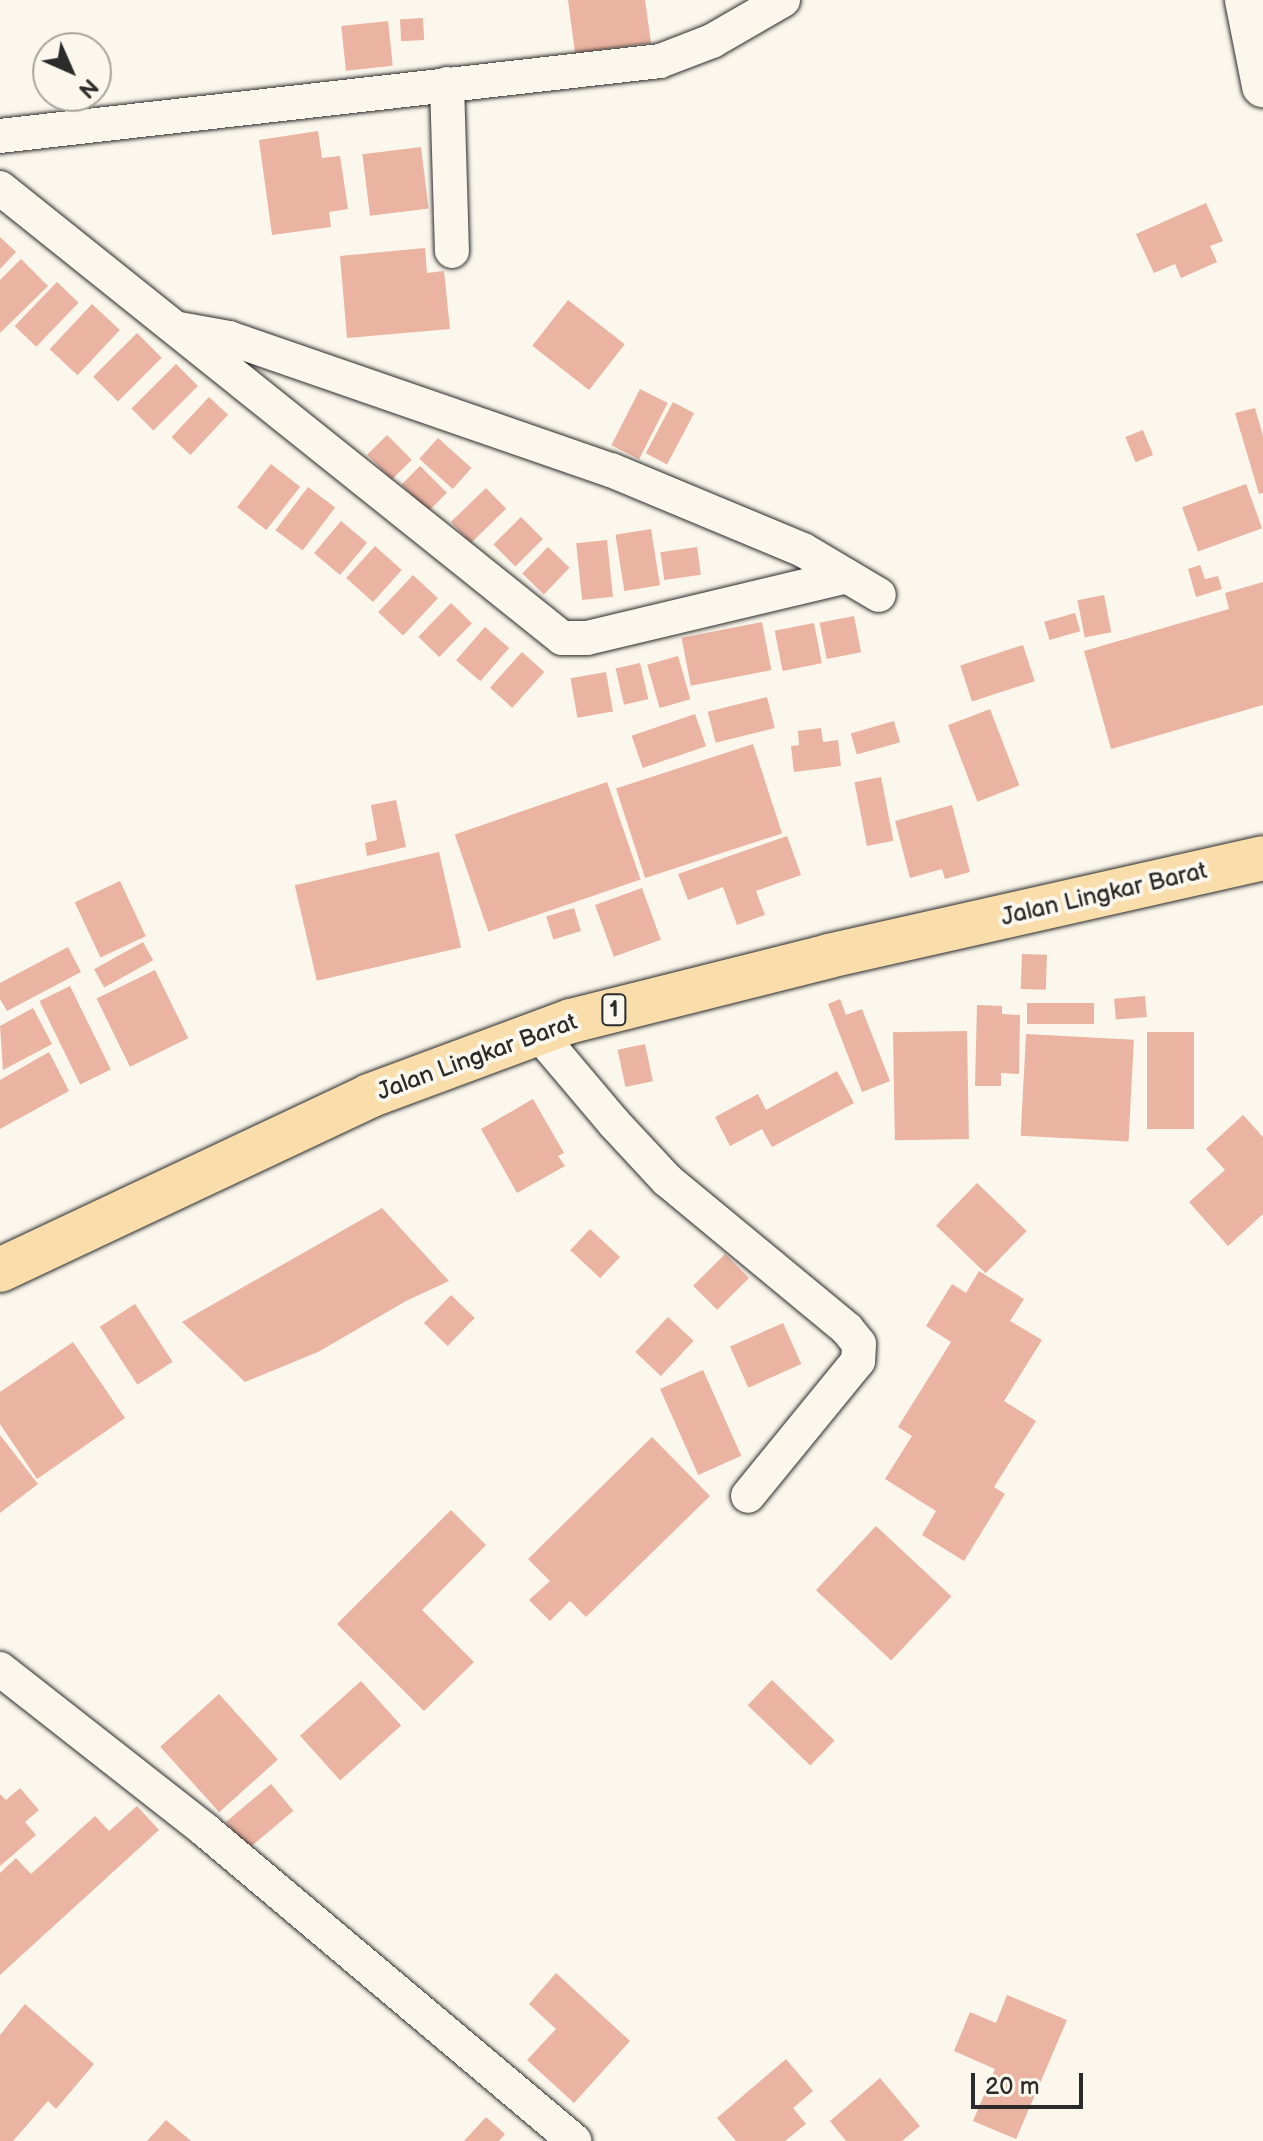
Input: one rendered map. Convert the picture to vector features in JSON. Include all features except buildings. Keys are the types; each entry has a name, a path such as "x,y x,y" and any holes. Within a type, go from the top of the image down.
{"highway":[{"name":"Jalan Lingkar Barat","path":"0,1270 369,1096 571,1021 814,960 1263,858"}],"street":[{"path":"0,136 660,61 712,41 783,0"},
{"path":"1246,0 1263,86"},
{"path":"447,84 452,251"},
{"path":"0,188 562,638 587,638 847,576"},
{"path":"175,328 241,341 611,470 803,550 879,595"},
{"path":"538,1033 667,1180 839,1321 859,1344 858,1361 748,1496"},
{"path":"0,1669 205,1830 574,2141"}]}
